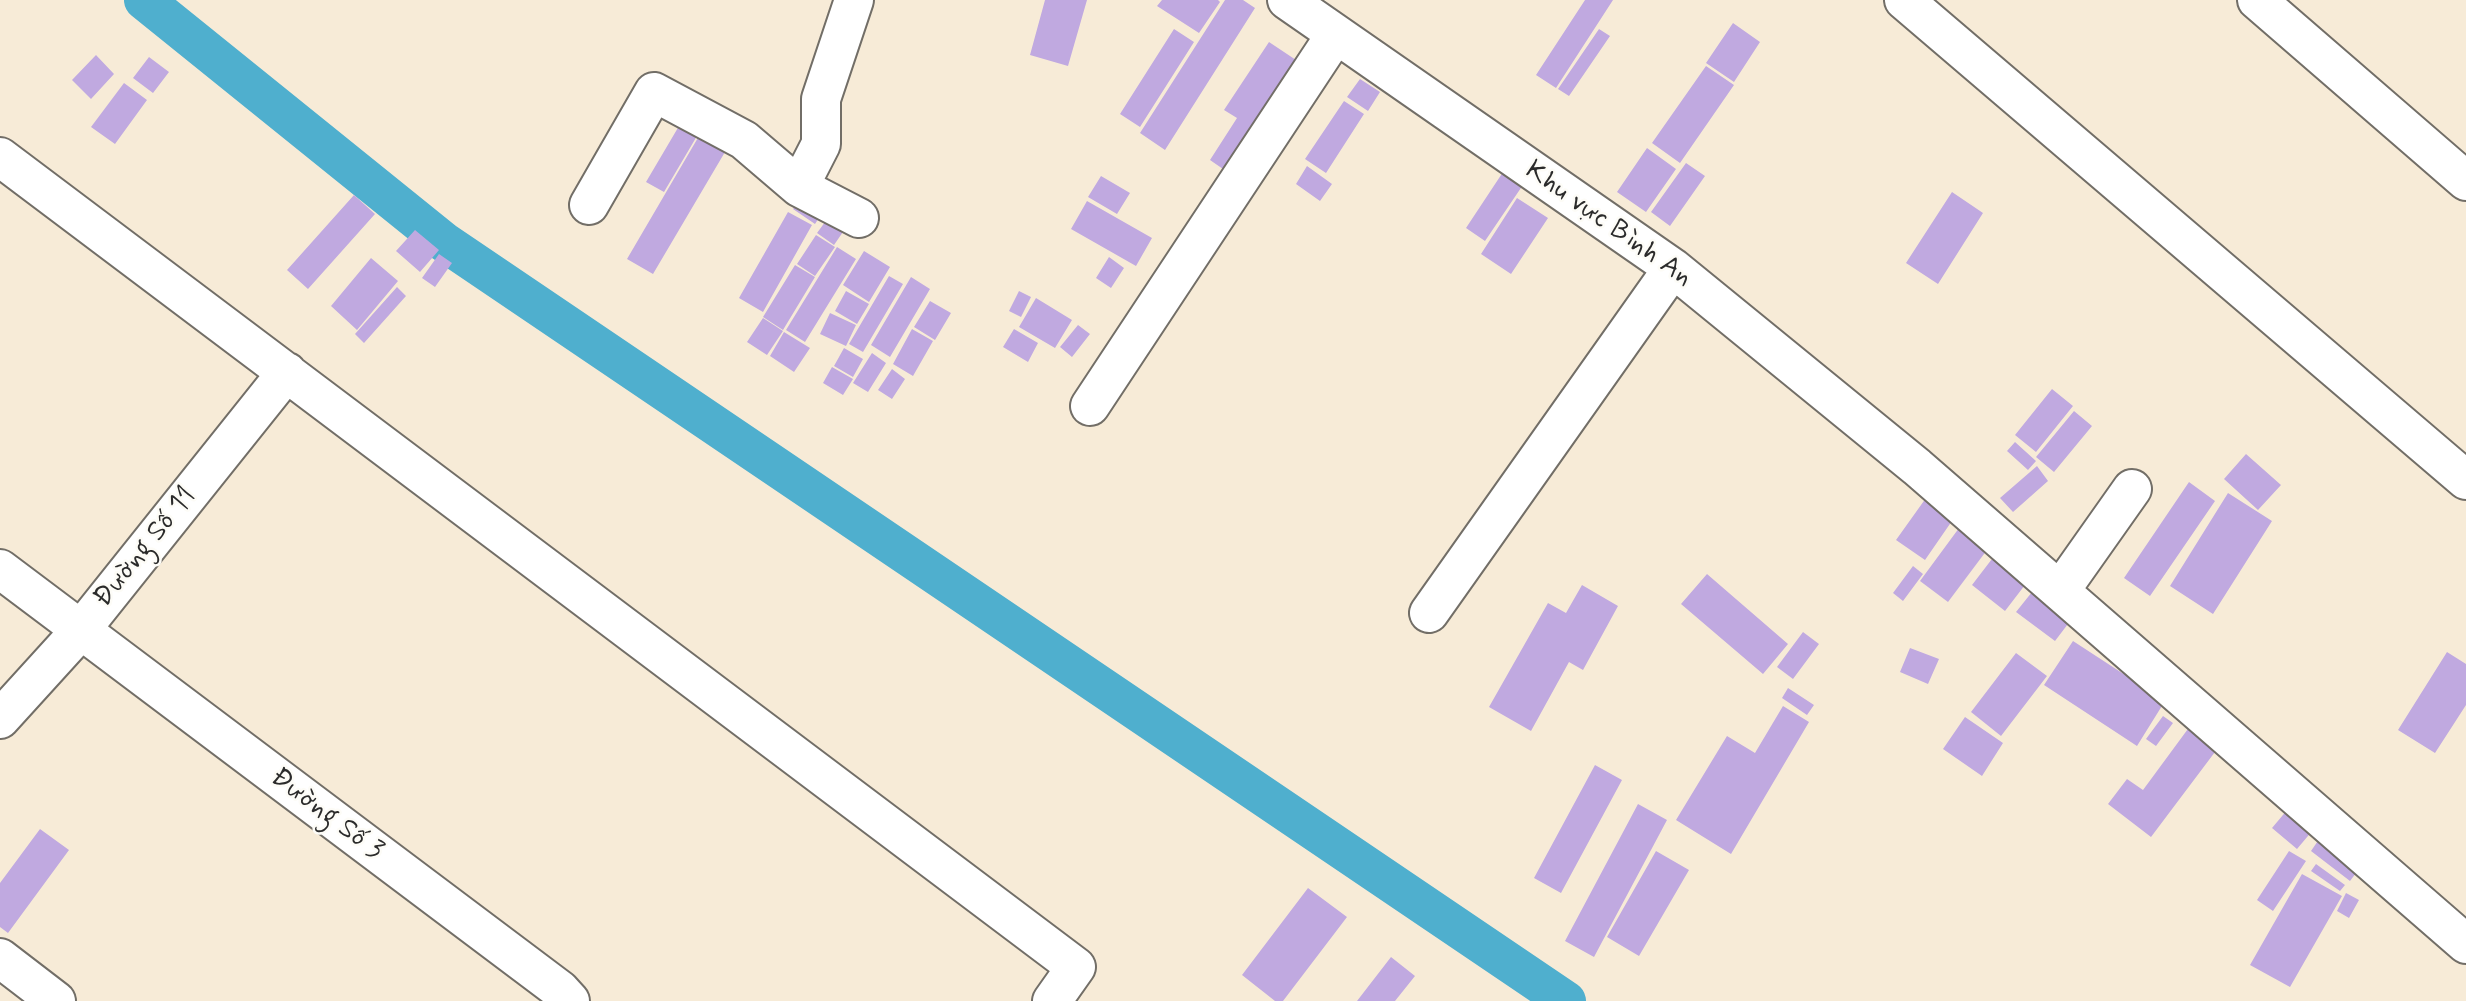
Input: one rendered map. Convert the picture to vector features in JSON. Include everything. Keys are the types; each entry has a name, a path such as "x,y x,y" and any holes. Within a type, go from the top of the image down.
{"street":[{"path":"799,187 821,144 821,99 854,0"},
{"name":"Khu vực Bình An","path":"1287,0 1673,268 1917,467 2466,944"},
{"path":"1904,0 1944,13 2466,480"},
{"path":"2257,0 2466,181"},
{"path":"1090,406 1336,34"},
{"path":"589,205 654,92 744,140 799,187 859,218"},
{"path":"0,157 1076,967 1052,1001"},
{"path":"1429,613 1673,268"},
{"name":"Đường Số 11","path":"0,719 80,631 287,372"},
{"path":"2060,591 2132,489"},
{"name":"Đường Số 3","path":"0,569 560,990 570,1001"},
{"path":"0,958 56,1001"}],"building":[{"path":"1045,0 1087,0 1068,66 1030,55"},
{"path":"1162,0 1220,2 1199,33 1157,6"},
{"path":"1225,0 1243,0 1255,8 1165,150 1140,133"},
{"path":"1585,0 1613,0 1556,88 1536,75"},
{"path":"1733,23 1760,42 1734,82 1706,63"},
{"path":"1174,29 1194,42 1140,127 1120,114"},
{"path":"1599,29 1610,36 1569,96 1558,89"},
{"path":"1269,42 1296,60 1223,169 1210,160 1237,118 1224,110"},
{"path":"96,55 114,74 91,99 72,80"},
{"path":"149,57 169,72 153,93 133,78"},
{"path":"1706,66 1734,85 1680,163 1652,143"},
{"path":"1360,79 1380,92 1368,111 1347,97"},
{"path":"124,83 147,100 115,144 91,127"},
{"path":"1344,101 1364,114 1326,173 1305,159"},
{"path":"679,126 697,136 664,192 646,182"},
{"path":"699,136 725,152 653,274 627,259"},
{"path":"1647,148 1676,169 1646,212 1617,192"},
{"path":"1686,163 1705,176 1670,226 1651,212"},
{"path":"1307,166 1332,184 1320,201 1296,184"},
{"path":"1507,166 1527,179 1485,241 1466,228"},
{"path":"1101,176 1130,193 1117,214 1088,197"},
{"path":"1952,192 1983,213 1938,284 1906,263"},
{"path":"354,195 375,214 308,289 287,270"},
{"path":"803,196 824,210 815,224 793,209"},
{"path":"1517,198 1548,218 1511,274 1481,254"},
{"path":"1087,201 1152,238 1136,266 1071,229"},
{"path":"788,212 812,225 763,312 739,298"},
{"path":"828,218 845,229 834,245 817,233"},
{"path":"415,230 439,250 420,272 396,251"},
{"path":"816,235 835,247 815,276 797,264"},
{"path":"837,247 856,259 805,342 786,330"},
{"path":"864,251 890,267 869,302 843,285"},
{"path":"439,254 452,263 435,287 422,278"},
{"path":"1109,257 1124,268 1111,288 1096,278"},
{"path":"371,258 398,281 357,330 331,306"},
{"path":"795,265 815,277 783,330 763,317"},
{"path":"889,276 903,284 863,352 849,344"},
{"path":"911,277 930,289 890,357 871,345"},
{"path":"397,287 406,296 364,343 355,334"},
{"path":"846,291 869,304 857,324 835,311"},
{"path":"1019,291 1031,297 1021,317 1009,311"},
{"path":"1036,298 1072,320 1055,348 1019,327"},
{"path":"930,301 951,313 935,340 914,327"},
{"path":"830,313 856,325 846,346 820,334"},
{"path":"763,318 783,331 767,355 747,342"},
{"path":"1078,325 1090,334 1072,357 1060,347"},
{"path":"912,329 933,341 913,376 893,364"},
{"path":"1014,329 1038,343 1028,362 1003,347"},
{"path":"784,332 810,348 794,372 770,356"},
{"path":"844,348 863,359 853,377 834,366"},
{"path":"872,353 886,363 868,392 853,383"},
{"path":"832,367 853,379 843,395 823,383"},
{"path":"892,369 905,379 892,399 878,390"},
{"path":"2052,389 2073,406 2036,452 2015,435"},
{"path":"2074,411 2092,426 2054,472 2036,457"},
{"path":"2015,442 2036,461 2028,470 2007,451"},
{"path":"2246,454 2281,485 2258,510 2224,479"},
{"path":"2037,466 2048,481 2013,512 2000,498"},
{"path":"2189,482 2215,501 2150,596 2124,578"},
{"path":"2228,493 2272,521 2213,614 2170,586"},
{"path":"1926,498 1954,518 1925,560 1896,540"},
{"path":"1962,524 1990,546 1948,602 1920,581"},
{"path":"1995,555 2028,581 2005,611 1972,585"},
{"path":"1913,566 1923,574 1903,601 1893,593"},
{"path":"1707,574 1788,644 1763,674 1681,604"},
{"path":"1582,585 1618,606 1583,670 1569,662 1531,731 1489,707 1548,603 1566,613"},
{"path":"2036,587 2074,616 2055,641 2016,612"},
{"path":"1803,632 1819,644 1793,679 1777,667"},
{"path":"2073,641 2165,701 2137,746 2044,685"},
{"path":"1910,648 1939,659 1928,684 1900,672"},
{"path":"2447,652 2466,664 2466,705 2435,753 2398,730"},
{"path":"2016,653 2047,676 2001,736 1971,712"},
{"path":"1788,688 1814,705 1807,715 1782,698"},
{"path":"1783,706 1809,722 1731,854 1676,820 1727,736 1755,753"},
{"path":"2163,716 2173,723 2156,746 2146,739"},
{"path":"1965,717 2003,743 1982,776 1943,749"},
{"path":"2196,718 2224,740 2151,837 2108,804 2127,779 2143,790"},
{"path":"1595,765 1622,780 1561,893 1534,878"},
{"path":"1638,804 1667,820 1594,957 1565,941"},
{"path":"2288,809 2313,830 2297,849 2272,828"},
{"path":"40,829 69,850 8,933 0,927 0,883"},
{"path":"2322,835 2362,865 2350,881 2311,851"},
{"path":"1656,851 1689,870 1639,956 1607,937"},
{"path":"2289,851 2306,861 2273,911 2257,900"},
{"path":"2316,864 2345,885 2340,891 2311,871"},
{"path":"2302,874 2342,896 2290,987 2250,965"},
{"path":"1308,888 1347,917 1283,1001 1275,1001 1242,975"},
{"path":"2346,893 2359,900 2349,918 2337,911"},
{"path":"1391,957 1415,976 1395,1001 1357,1001"}],"waterway":[{"path":"144,0 444,242 1566,1001"}]}
